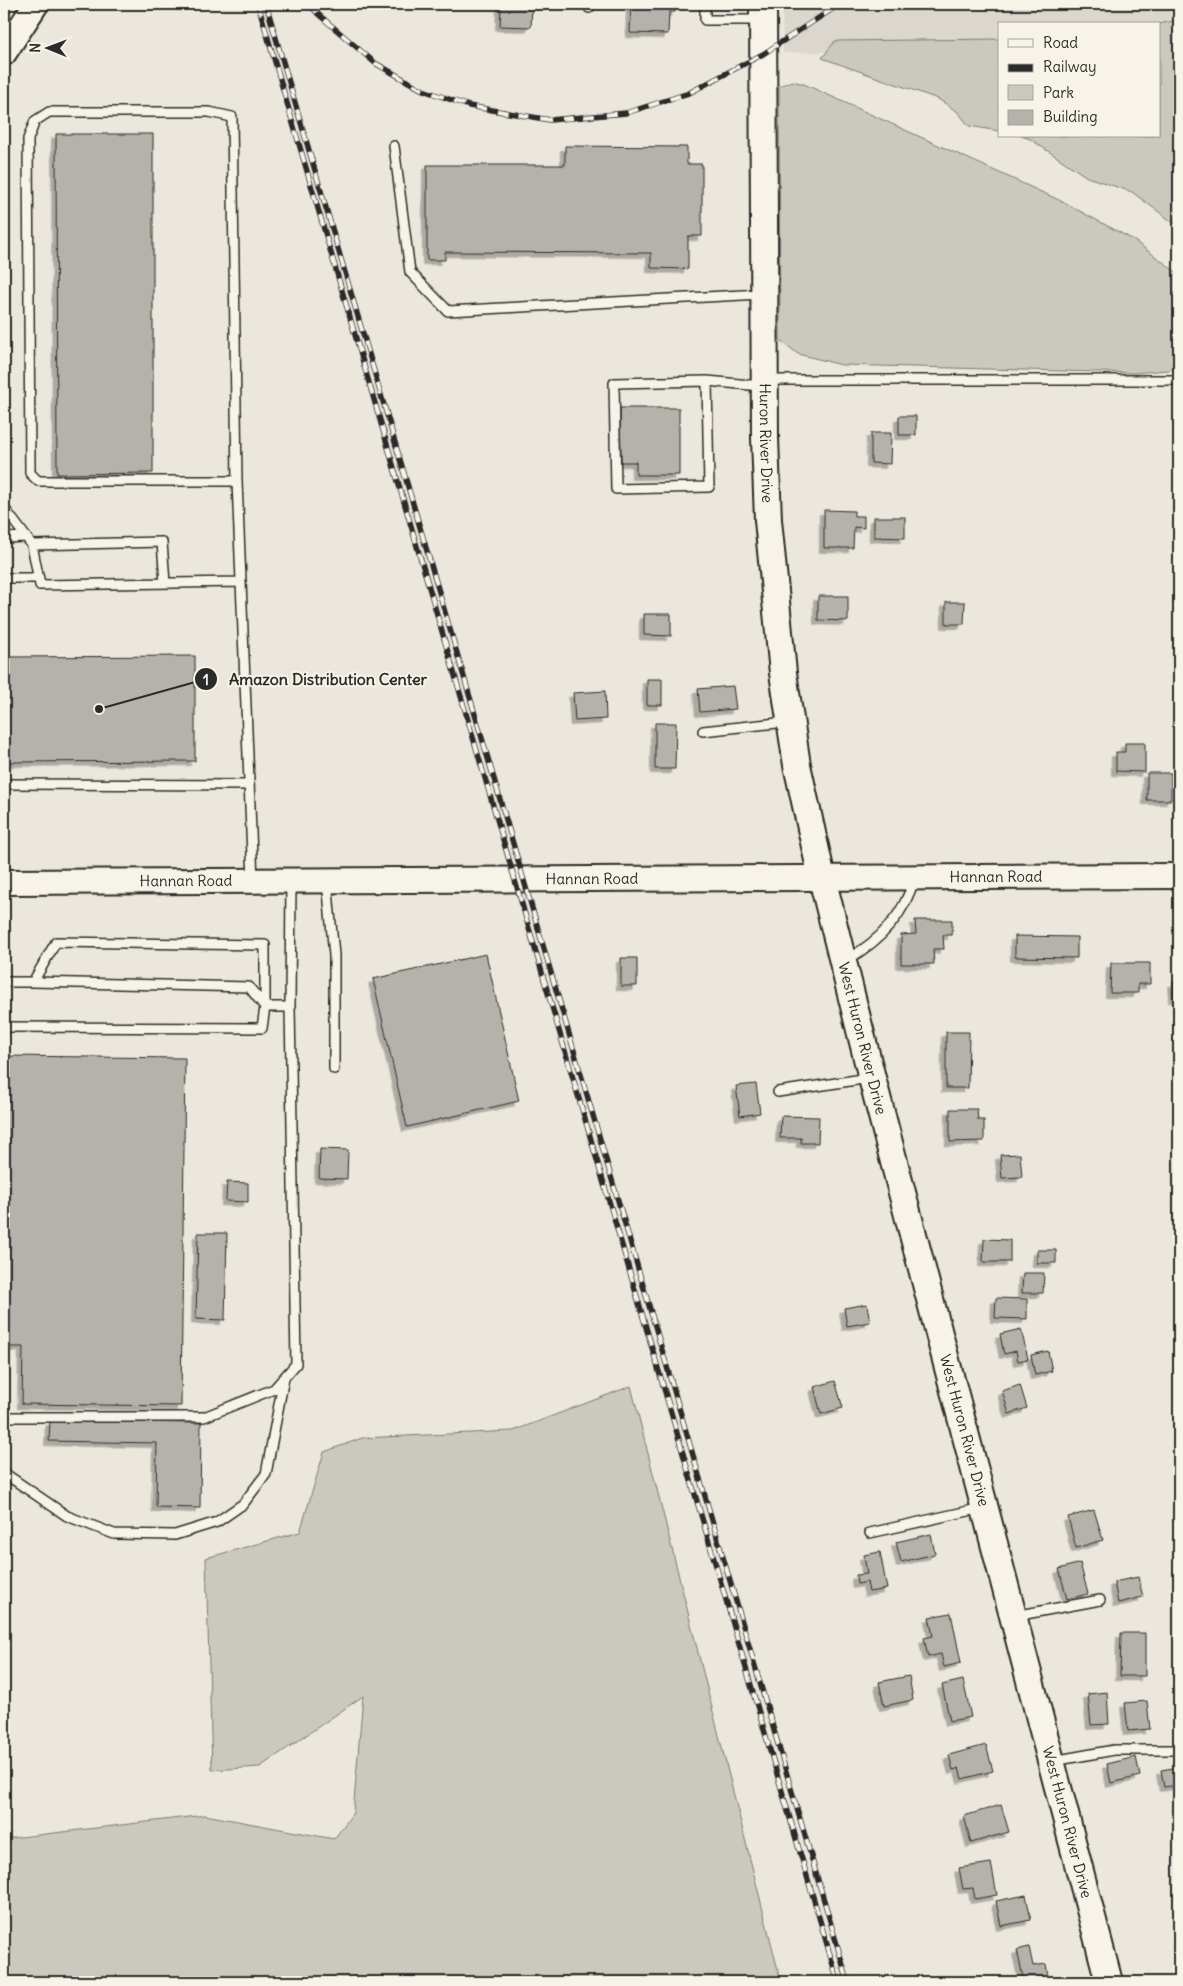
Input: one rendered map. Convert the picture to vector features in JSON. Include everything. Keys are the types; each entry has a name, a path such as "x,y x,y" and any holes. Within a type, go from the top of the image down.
{"main road":[{"name":"Huron River Drive","path":"763,12 764,383 768,520 776,614 790,721 822,878"},
{"name":"West Huron River Drive","path":"822,878 872,1078 1109,1982"}],"street":[{"path":"4,52 36,4"},
{"name":"Hannan Road","path":"4,882 1179,876"}],"lane":[{"path":"705,4 705,20 763,12"},
{"path":"237,481 38,481 30,473 28,139 35,121 49,112 209,112 232,117 237,481 254,881"},
{"path":"394,146 410,272 448,311 764,294"},
{"path":"707,381 709,486 616,489 614,383 707,381 740,386 764,383 1179,380"},
{"path":"4,508 32,545 40,584 241,582"},
{"path":"4,538 26,537"},
{"path":"32,545 162,542 165,583"},
{"path":"4,578 39,578"},
{"path":"703,731 790,721"},
{"path":"4,784 249,785"},
{"path":"844,962 866,949 883,934 909,896 914,878"},
{"path":"4,1417 204,1417 274,1389 296,1364 290,1007 292,881"},
{"path":"327,881 334,955 334,1069"},
{"path":"4,1027 262,1028 265,1008 265,944 56,942 33,982"},
{"path":"4,982 249,987 265,1008"},
{"path":"265,1008 290,1007"},
{"path":"778,1092 872,1078"},
{"path":"4,1473 67,1516 114,1534 175,1535 217,1522 243,1504 266,1474 284,1377"},
{"path":"870,1533 985,1507"},
{"path":"1013,1617 1100,1600"},
{"path":"1050,1762 1114,1750 1178,1750"}],"shaded area":[{"path":"782,4 1179,4 1179,43 1160,43 1160,22 998,22 998,47 783,53"}],"green space":[{"path":"1179,20 1179,227 1132,192 1087,177 1027,138 1160,138 1160,24"},
{"path":"998,39 998,131 969,126 958,112 938,99 822,58 835,41"},
{"path":"792,81 804,84 1059,200 1132,239 1179,274 1179,369 1134,373 842,365 798,354 780,340 779,86"},
{"path":"631,1386 781,1982 4,1982 4,1839 205,1815 334,1839 353,1813 363,1696 260,1767 212,1770 206,1558 300,1532 324,1452 362,1438 513,1431"}],"building":[{"path":"501,4 532,4 531,27 500,26"},
{"path":"631,4 676,4 675,12 669,12 668,34 630,33"},
{"path":"56,134 153,134 153,473 57,474"},
{"path":"565,146 687,147 687,164 702,164 702,236 688,236 688,269 651,268 651,253 445,252 445,260 427,260 427,165 565,165"},
{"path":"620,408 679,408 679,475 636,475 636,462 621,462"},
{"path":"899,416 916,416 916,435 899,435"},
{"path":"871,433 891,433 890,464 871,463"},
{"path":"824,510 854,511 854,516 864,516 864,528 854,527 853,548 824,548"},
{"path":"874,517 905,517 905,538 874,537"},
{"path":"818,596 848,596 848,621 818,620"},
{"path":"946,602 965,602 964,624 946,624"},
{"path":"644,614 671,614 671,636 644,635"},
{"path":"195,656 195,761 4,762 4,657"},
{"path":"647,679 662,679 662,705 647,705"},
{"path":"733,686 736,709 700,712 698,689"},
{"path":"605,691 606,719 575,721 573,693"},
{"path":"655,723 676,723 675,769 655,769"},
{"path":"1125,743 1145,743 1145,772 1116,771 1116,752 1125,752"},
{"path":"1147,773 1171,773 1171,800 1147,800"},
{"path":"915,920 952,920 952,935 943,935 944,949 933,949 934,964 901,964 901,935 916,934"},
{"path":"1015,936 1077,937 1077,958 1015,957"},
{"path":"486,954 519,1101 407,1127 373,979"},
{"path":"621,958 637,958 637,986 621,986"},
{"path":"1111,963 1150,963 1150,984 1138,984 1138,993 1110,993"},
{"path":"1173,982 1179,982 1179,998 1173,998"},
{"path":"946,1032 969,1032 968,1088 946,1088"},
{"path":"4,1056 185,1058 181,1406 22,1404 23,1347 4,1347"},
{"path":"756,1084 760,1113 740,1116 736,1086"},
{"path":"950,1109 977,1109 978,1120 984,1120 984,1141 950,1142"},
{"path":"781,1116 819,1117 818,1143 801,1143 801,1138 780,1138"},
{"path":"320,1149 348,1150 347,1179 319,1178"},
{"path":"1020,1154 1022,1177 1002,1178 1000,1155"},
{"path":"227,1182 248,1183 248,1202 226,1201"},
{"path":"198,1233 227,1233 225,1320 196,1319"},
{"path":"984,1239 1010,1240 1010,1262 983,1262"},
{"path":"1037,1250 1056,1250 1056,1263 1037,1263"},
{"path":"1023,1273 1044,1273 1043,1293 1022,1293"},
{"path":"996,1298 1027,1299 1027,1319 995,1318"},
{"path":"867,1304 870,1322 847,1326 844,1308"},
{"path":"1021,1329 1028,1359 1018,1361 1016,1351 1004,1354 1000,1334"},
{"path":"1048,1351 1052,1371 1035,1375 1031,1355"},
{"path":"835,1381 843,1408 821,1414 814,1387"},
{"path":"1020,1385 1027,1408 1009,1414 1002,1391"},
{"path":"50,1421 201,1423 200,1508 156,1507 157,1443 49,1441"},
{"path":"1094,1510 1103,1540 1076,1548 1068,1517"},
{"path":"931,1534 935,1554 901,1562 896,1542"},
{"path":"880,1552 887,1589 869,1592 867,1582 857,1584 856,1575 867,1574 864,1555"},
{"path":"1080,1563 1088,1594 1067,1599 1059,1569"},
{"path":"1138,1577 1143,1597 1118,1603 1114,1582"},
{"path":"951,1613 961,1663 944,1667 941,1654 928,1657 924,1638 933,1636 929,1617"},
{"path":"1121,1633 1145,1633 1145,1676 1120,1676"},
{"path":"909,1676 913,1700 884,1706 879,1682"},
{"path":"963,1680 971,1717 950,1721 942,1685"},
{"path":"1107,1692 1109,1724 1091,1725 1088,1694"},
{"path":"1147,1701 1150,1729 1128,1731 1125,1703"},
{"path":"986,1745 993,1771 962,1779 959,1768 953,1770 949,1755"},
{"path":"1136,1757 1140,1776 1111,1783 1107,1764"},
{"path":"1179,1767 1179,1785 1164,1787 1161,1770"},
{"path":"1001,1805 1009,1832 971,1843 964,1816"},
{"path":"991,1863 997,1895 975,1899 973,1888 963,1889 959,1868"},
{"path":"1026,1895 1031,1920 1001,1926 996,1901"},
{"path":"1029,1947 1033,1966 1046,1964 1049,1982 1024,1982 1017,1950"}],"railway":[{"path":"258,4 838,1982"},
{"path":"266,4 848,1982"},
{"path":"310,4 318,14 375,63 423,90 469,106 550,120 626,113 689,93 763,54 840,4"}],"place":[{"name":"Amazon Distribution Center","path":"99,709"}]}
